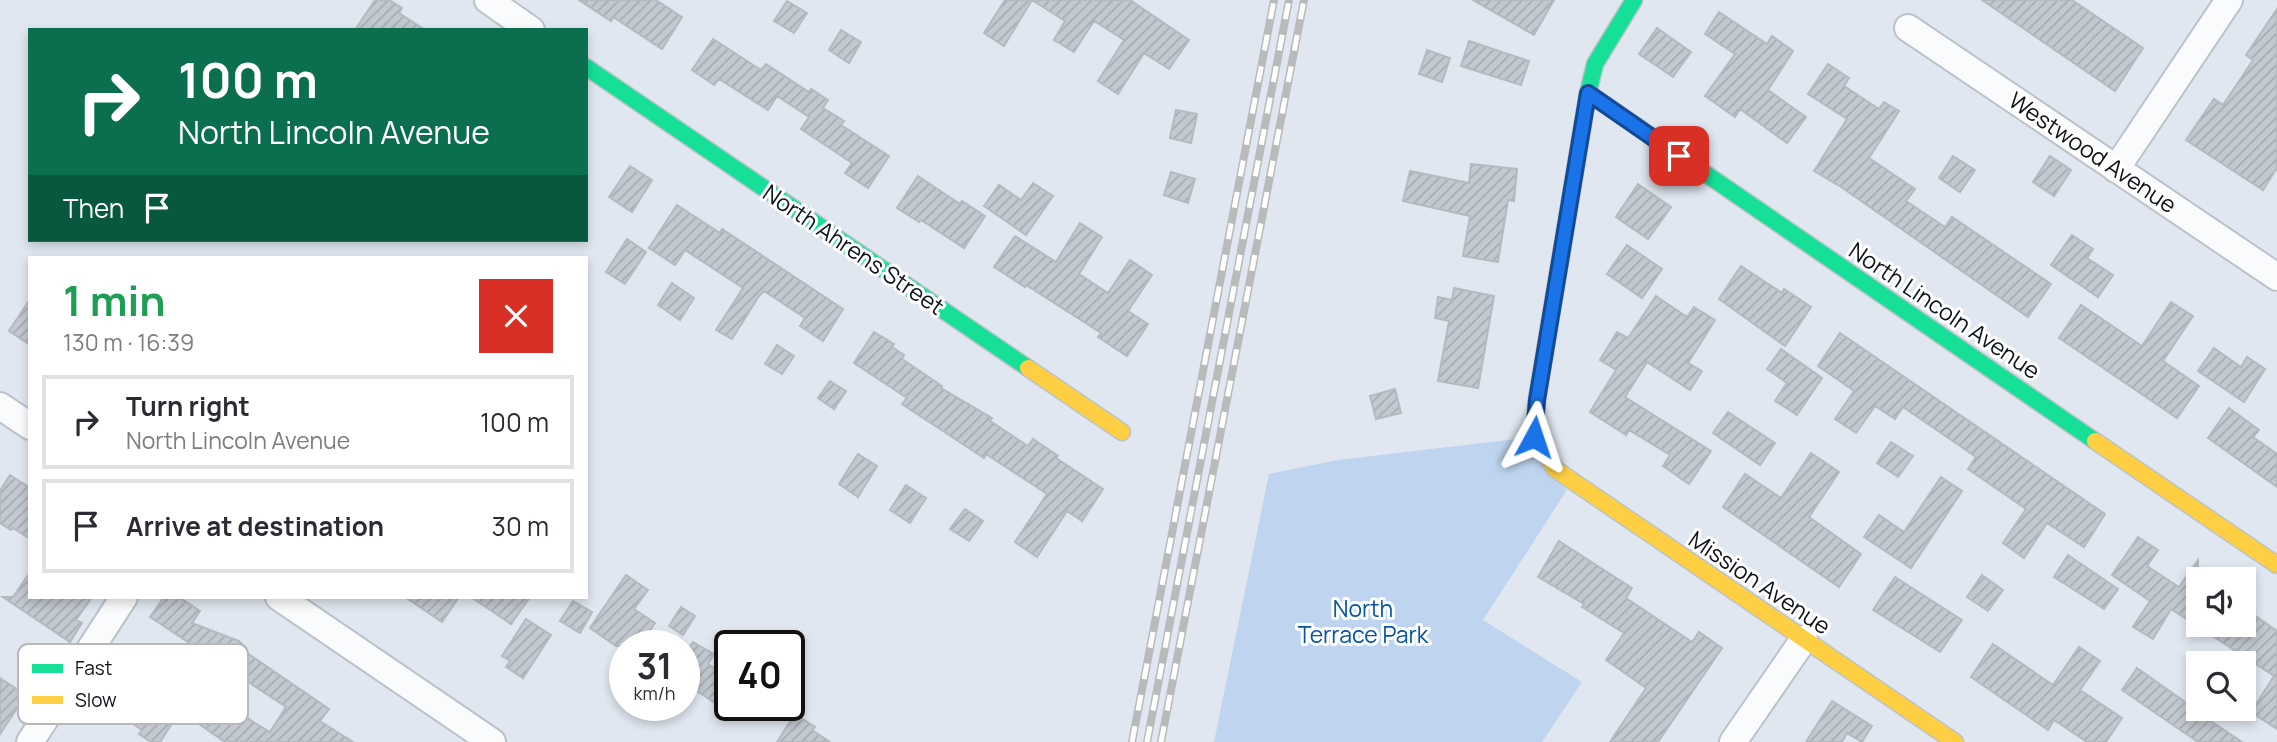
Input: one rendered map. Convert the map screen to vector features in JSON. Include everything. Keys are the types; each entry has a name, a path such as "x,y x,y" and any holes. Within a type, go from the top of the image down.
{"street":[{"path":"488,0 528,28"},
{"path":"1588,93 1595,64 1634,0"},
{"path":"2116,169 2229,0"},
{"name":"Westwood Avenue","path":"1908,28 2277,277"},
{"name":"North Ahrens Street","path":"588,68 1122,432"},
{"name":"Mission Avenue","path":"1588,93 1537,400 1534,437 1555,469 1955,742"},
{"name":"North Lincoln Avenue","path":"1588,93 2277,565"},
{"path":"0,406 28,425"},
{"path":"94,644 123,599"},
{"path":"282,599 492,742"},
{"path":"1733,742 1804,639"},
{"path":"30,742 42,724"}],"green space":[{"name":"North Terrace Park","path":"1525,438 1567,490 1483,620 1582,682 1542,742 1214,742 1269,474 1338,460"}],"building":[{"path":"375,0 389,0 402,8 399,13 422,28 356,28"},
{"path":"579,0 656,0 682,17 662,49 613,17 611,21"},
{"path":"1005,0 1032,0 1004,46 984,33"},
{"path":"1032,0 1130,0 1189,40 1169,69 1144,53 1118,94 1098,81 1124,40 1094,21 1074,52 1054,40 1065,21"},
{"path":"1473,0 1554,0 1534,35"},
{"path":"1982,0 2072,0 2143,48 2115,91"},
{"path":"787,1 807,13 794,33 774,21"},
{"path":"2277,9 2277,168 2263,190 2186,140 2214,99 2223,105 2253,60 2246,55"},
{"path":"1719,12 1767,44 1772,36 1793,51 1768,90 1806,117 1787,143 1740,109 1735,117 1705,96 1735,54 1705,34"},
{"path":"1657,28 1691,52 1673,77 1639,54"},
{"path":"841,30 861,42 849,63 829,50"},
{"path":"713,39 761,70 766,64 809,92 811,89 828,100 823,108 844,121 841,125 889,156 868,188 845,173 852,163 801,129 809,117 777,96 768,110 719,79 714,85 692,70"},
{"path":"1469,41 1529,61 1521,85 1461,66"},
{"path":"1427,50 1450,58 1442,82 1419,74"},
{"path":"1828,64 1849,78 1844,86 1879,109 1884,102 1899,111 1869,158 1915,189 1906,201 1945,227 1952,217 2051,284 2028,317 1814,171 1847,119 1808,94"},
{"path":"1176,110 1197,114 1191,143 1170,138"},
{"path":"1953,156 1975,170 1960,192 1939,178"},
{"path":"2050,156 2071,170 2054,196 2033,182"},
{"path":"1471,164 1517,169 1514,201 1508,200 1498,262 1463,256 1470,216 1403,201 1410,171 1469,183"},
{"path":"630,166 652,180 632,212 609,197"},
{"path":"1171,172 1195,179 1188,203 1164,195"},
{"path":"918,176 960,204 962,201 985,216 964,248 897,208"},
{"path":"1033,183 1053,196 1026,235 984,206 999,185 1021,200"},
{"path":"1638,184 1671,207 1648,239 1616,217"},
{"path":"677,205 720,233 722,229 843,309 823,341 800,326 805,318 764,291 732,339 716,330 743,288 685,250 675,265 649,248"},
{"path":"1080,223 1102,237 1079,274 1108,293 1130,260 1152,275 1128,311 1148,324 1127,356 1098,337 1101,333 994,267 1015,236 1056,262"},
{"path":"2072,235 2093,249 2087,258 2113,275 2098,297 2051,265"},
{"path":"627,239 646,252 625,284 606,272"},
{"path":"1627,245 1662,269 1642,298 1607,274"},
{"path":"1741,266 1782,293 1784,289 1811,307 1785,346 1719,299"},
{"path":"672,283 694,298 680,320 658,305"},
{"path":"1454,288 1494,296 1478,388 1438,381 1449,321 1435,318 1438,297 1452,300"},
{"path":"1656,296 1687,317 1694,307 1715,320 1688,363 1702,371 1690,390 1647,362 1625,397 1711,451 1689,484 1663,466 1670,455 1629,430 1626,435 1590,412 1616,370 1600,360 1617,332 1628,338"},
{"path":"28,302 28,344 9,331"},
{"path":"2171,302 2193,316 2163,361 2199,386 2177,418 2059,338 2081,305 2142,346"},
{"path":"874,332 894,344 892,347 904,355 902,359 942,386 941,388 992,418 990,421 1028,446 1033,439 1103,489 1082,521 1067,511 1037,557 1015,542 1047,494 986,454 984,458 902,404 907,398 854,363"},
{"path":"1840,333 2105,514 2084,547 2047,523 2024,558 2003,543 2026,509 1968,469 1976,457 1903,407 1895,419 1875,406 1856,433 1835,419 1854,391 1818,366"},
{"path":"777,345 794,356 782,374 765,364"},
{"path":"2214,348 2241,367 2247,357 2265,369 2244,402 2198,371"},
{"path":"1781,349 1822,378 1797,415 1775,401 1787,383 1767,369"},
{"path":"830,381 846,391 834,409 818,398"},
{"path":"1395,389 1401,413 1376,419 1370,396"},
{"path":"2229,408 2259,430 2253,437 2277,454 2277,487 2208,438"},
{"path":"1728,412 1775,443 1760,465 1713,433"},
{"path":"1891,442 1913,456 1898,477 1877,463"},
{"path":"1811,453 1839,472 1809,517 1861,554 1839,587 1723,507 1745,474 1781,498"},
{"path":"858,454 877,466 858,497 839,484"},
{"path":"10,475 28,487 28,538 0,523 0,491"},
{"path":"1941,477 1962,491 1911,568 1864,537 1879,515 1904,532"},
{"path":"906,485 926,498 910,523 890,510"},
{"path":"965,509 983,521 969,541 950,529"},
{"path":"2138,537 2158,550 2147,566 2179,587 2186,577 2186,619 2171,609 2153,639 2133,627 2150,601 2112,575"},
{"path":"1559,541 1632,588 1626,598 1692,642 1699,632 1722,648 1658,742 1610,742 1646,688 1606,660 1624,633 1582,607 1584,604 1538,577"},
{"path":"2068,555 2118,589 2104,609 2054,577"},
{"path":"28,575 28,599 91,599 76,620 82,623 70,642 3,597 13,597"},
{"path":"626,575 648,590 634,609 655,623 650,630 609,630 609,641 590,628"},
{"path":"1982,575 2003,590 1988,611 1967,597"},
{"path":"1895,577 1962,620 1940,652 1873,610"},
{"path":"163,599 182,599 200,611 192,623 242,644 191,644 150,617"},
{"path":"408,599 458,599 442,622"},
{"path":"474,599 529,599 511,624"},
{"path":"573,601 592,612 580,633 560,621"},
{"path":"681,607 695,616 686,630 675,630 669,626"},
{"path":"2256,616 2277,631 2277,729 2256,715 2256,704 2274,676 2256,664 2256,651 2236,651 2214,637 2256,637"},
{"path":"526,619 551,635 523,678 506,667 510,661 502,656"},
{"path":"1993,644 2053,685 2079,647 2100,661 2080,690 2122,718 2106,742 2087,742 2054,720 2048,730 1971,677"},
{"path":"700,646 714,654 708,664 714,668 714,702 700,693"},
{"path":"248,654 329,709 320,721 353,742 225,742 199,724 248,724 248,719 270,732 286,707 248,682"},
{"path":"2137,668 2185,702 2186,721 2211,721 2242,742 2198,742 2122,690"},
{"path":"0,678 18,690 18,707 0,734"},
{"path":"1832,701 1872,726 1862,742 1847,733 1842,742 1806,742"},
{"path":"805,720 815,727 812,730 830,742 777,742 790,721"},
{"path":"133,724 172,724 160,742 151,742 139,734 142,730"}],"railway":[{"path":"1132,742 1274,0"},
{"path":"1147,742 1289,0"},
{"path":"1161,742 1304,0"}],"traffic: fast":[{"path":"1534,435 1537,399 1588,93 1595,64 1634,0"},
{"path":"588,68 1028,368"},
{"path":"1588,93 2095,441"}],"traffic: slow":[{"path":"1028,368 1122,432"},
{"path":"1534,435 1555,469 1955,742"},
{"path":"2095,441 2277,565"}],"route":[{"path":"1534,437 1537,400 1588,93 1679,156"}]}
